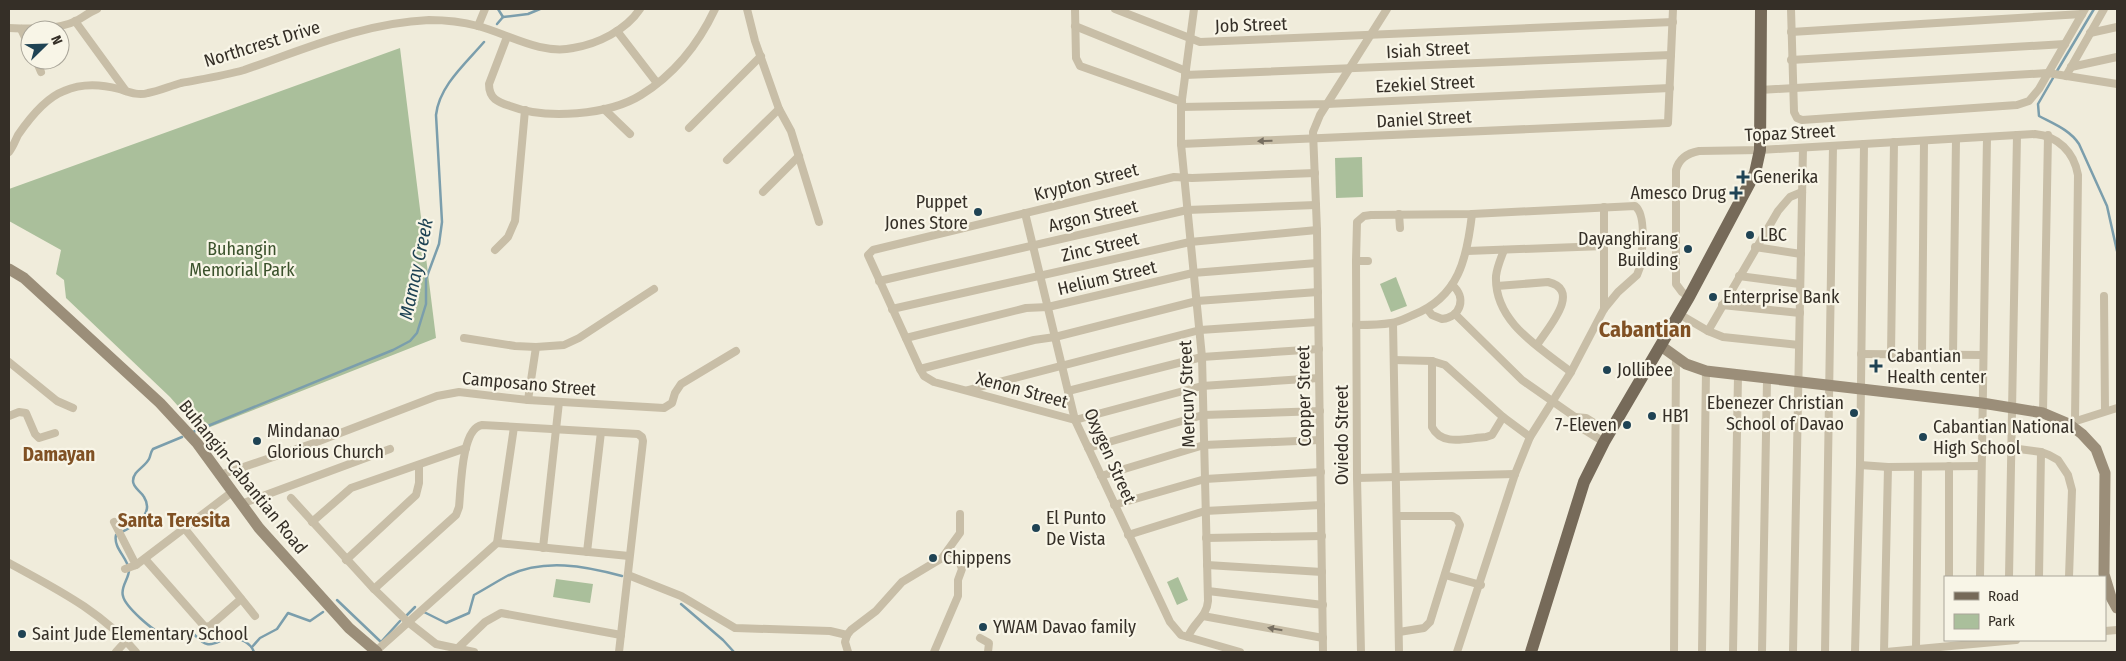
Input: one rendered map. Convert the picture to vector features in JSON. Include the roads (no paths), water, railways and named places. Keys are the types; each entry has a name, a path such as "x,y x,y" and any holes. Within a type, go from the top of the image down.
{"main road":[{"path":"1532,652 1584,482 1607,438 1689,297 1755,173 1760,150 1761,9"},
{"name":"Buhangin-Cabantian Road","path":"9,269 24,278 160,403 197,444 241,504 304,579 350,628 376,652"},
{"path":"1661,346 1676,358 1696,369 1706,371 1767,380 1982,403 2043,413 2072,422 2096,449 2106,473 2105,576"},
{"path":"2106,581 2117,608"}],"street":[{"path":"70,23 97,9"},
{"path":"478,26 485,9"},
{"name":"Northcrest Drive","path":"9,152 18,136 50,98 62,91 81,85 98,85 136,94 148,94 174,85 224,75 358,30 430,20 478,26 507,38 559,49 572,49 617,31 634,17 640,9"},
{"path":"507,38 490,84 489,92 497,102 548,114 565,114 604,109 640,96 674,69 694,48 715,9"},
{"path":"747,9 751,28 779,108 791,131 819,222"},
{"path":"1075,9 1076,58 1078,64 1182,105"},
{"name":"Job Street","path":"1115,9 1200,42 1673,22"},
{"name":"Mercury Street","path":"1188,637 1195,623 1203,616 1207,608 1208,591 1202,357 1181,144 1182,105 1194,9"},
{"name":"Copper Street","path":"1323,652 1318,263 1314,128 1368,36 1387,9"},
{"path":"1670,88 1674,9"},
{"path":"1791,9 1792,88 1795,114 1798,119 1802,120 2017,106 2025,103 2034,96 2048,74 2083,11"},
{"path":"2066,76 2104,9"},
{"path":"1791,32 2083,11"},
{"path":"75,22 126,91"},
{"path":"1075,26 1186,73"},
{"path":"2090,33 2117,27"},
{"path":"617,31 658,83"},
{"path":"1791,60 2065,44"},
{"name":"Isiah Street","path":"1186,73 1349,69 1672,54"},
{"path":"689,128 761,56"},
{"path":"2071,67 2117,57"},
{"path":"1760,90 2048,74 2117,84"},
{"name":"Ezekiel Street","path":"1182,105 1327,104 1670,88"},
{"name":"Daniel Street","path":"1181,144 1668,123 1670,88"},
{"path":"726,160 779,108"},
{"path":"604,109 630,134"},
{"path":"495,250 508,237 515,221 525,110"},
{"path":"2009,576 2017,135"},
{"name":"Topaz Street","path":"1689,297 1676,284 1678,165 1687,155 1699,151 1760,150 2017,135 2048,135"},
{"path":"2043,413 2048,135 2055,138 2069,153 2074,161 2078,175 2072,422 2117,408"},
{"name":"Northcrest Drive","path":"9,141 18,136"},
{"path":"1980,576 1986,137"},
{"path":"1953,355 1956,139"},
{"path":"1922,355 1924,141"},
{"path":"1891,354 1894,142"},
{"path":"1855,652 1860,466 1864,144"},
{"path":"1825,652 1833,146"},
{"path":"1793,652 1803,148"},
{"path":"763,192 799,156"},
{"name":"Krypton Street","path":"879,281 869,259 869,253 873,250 1174,177 1315,173"},
{"path":"1708,331 1755,247 1782,205 1790,197 1802,192"},
{"name":"Argon Street","path":"879,281 1187,210 1316,205"},
{"path":"1400,228 1399,214 1472,214 1630,205 1639,208 1642,228 1640,267 1637,275 1618,292 1604,309 1571,372 1530,437 1457,652"},
{"path":"1604,207 1604,309"},
{"name":"Oxygen Street","path":"1025,213 1075,420 1170,622 1177,632 1188,637"},
{"name":"Oviedo Street","path":"1361,652 1357,478 1356,227 1360,218 1371,215 1399,214"},
{"path":"1356,325 1393,323 1428,310 1452,285 1468,251 1472,214"},
{"name":"Zinc Street","path":"892,309 1190,242 1317,230"},
{"path":"1468,251 1604,246"},
{"path":"1755,247 1801,254"},
{"path":"1504,250 1496,275 1501,304 1509,320 1571,372"},
{"path":"1356,261 1368,261"},
{"name":"Helium Street","path":"906,338 1026,308 1048,307 1193,273 1318,263"},
{"path":"1739,276 1800,284"},
{"path":"879,281 922,372 1034,340 1055,337 1196,301 1318,292"},
{"path":"1497,286 1548,282 1556,284 1560,288 1564,298 1561,309 1537,345"},
{"path":"1428,310 1432,315 1442,319 1454,314 1460,308 1461,299 1458,291 1452,285"},
{"path":"464,338 536,347 570,343 654,289"},
{"path":"2104,296 2105,411"},
{"path":"1722,305 1800,313"},
{"path":"1454,314 1504,364 1552,402 1575,417 1580,427 1607,438"},
{"path":"1679,314 1708,331 1732,338 1799,345"},
{"path":"967,390 1200,330 1318,322"},
{"path":"1393,323 1399,652"},
{"path":"528,400 536,347"},
{"path":"1068,390 1202,357 1319,349"},
{"name":"Camposano Street","path":"220,475 314,443 446,393 466,392 528,400 664,408 672,403 675,392 681,384 736,351"},
{"path":"1861,354 1983,355"},
{"path":"1674,652 1676,358"},
{"path":"1394,360 1432,360 1440,362 1453,371 1503,417 1530,437"},
{"path":"1432,360 1432,427 1436,435 1444,440 1486,437 1492,435 1503,417"},
{"path":"9,362 57,401 73,408"},
{"path":"1702,652 1706,371"},
{"name":"Xenon Street","path":"922,372 934,382 1075,420 1202,386 1319,378"},
{"path":"1733,652 1738,376"},
{"path":"1762,652 1767,380"},
{"path":"543,548 559,402"},
{"path":"1088,448 1203,415 1320,411"},
{"path":"9,416 19,412 26,414 35,434 40,438 55,433"},
{"path":"374,589 456,515 459,506 466,448 469,435 476,427 482,425 638,434 642,437 643,441 618,652"},
{"path":"376,652 497,543 514,428"},
{"path":"587,552 600,432"},
{"path":"1101,476 1204,446 1320,440"},
{"path":"312,522 351,488 466,448"},
{"path":"2011,448 2041,452 2058,460 2064,467 2071,483 2069,576"},
{"path":"241,504 390,449"},
{"path":"2039,576 2041,452"},
{"path":"346,560 416,495 419,483 419,465"},
{"path":"1860,466 1981,466"},
{"path":"1949,576 1950,466"},
{"path":"1888,467 1885,652 1948,643 1994,641"},
{"path":"1916,649 1918,467"},
{"path":"1114,505 1205,479 1321,472"},
{"path":"1357,478 1516,474"},
{"path":"114,522 120,533 131,567 145,559 232,492"},
{"path":"291,498 346,560 408,622 432,641 474,652"},
{"path":"1128,535 1206,511 1321,505"},
{"path":"848,652 845,642 847,635 876,611 902,582 942,558 960,533 960,514"},
{"path":"1397,516 1452,516 1458,519 1460,525 1430,622 1424,628 1399,632"},
{"path":"184,529 255,616"},
{"path":"1206,538 1322,536"},
{"path":"497,543 630,556"},
{"path":"934,652 958,596 958,580 962,569 958,558 948,550"},
{"path":"145,559 205,627 210,626 241,599"},
{"path":"9,562 84,605 112,627 136,652"},
{"path":"1207,565 1322,572"},
{"path":"628,575 681,596 734,628 830,631 847,635"},
{"path":"1445,575 1481,584"},
{"path":"1208,591 1323,606"},
{"path":"457,649 485,622 501,613 620,635"},
{"path":"1203,616 1323,638"},
{"path":"1188,637 1240,652"},
{"path":"980,638 989,643 988,652"},
{"path":"116,652 126,641"}],"waterway":[{"path":"498,9 503,17"},
{"path":"503,17 528,14 540,9"},
{"path":"2057,71 2094,9"},
{"name":"Mamay Creek","path":"497,24 503,17"},
{"name":"Mamay Creek","path":"193,432 393,350 410,341 417,333 426,304 426,279 439,244 442,222 436,115 438,104 454,76 484,42"},
{"path":"2053,78 2038,104 2039,116 2066,131 2079,144 2107,206 2117,251"},
{"name":"Mamay Creek","path":"182,437 153,449 149,459 134,478 134,486 143,495 147,504 147,510 144,516 134,525 116,535 117,544 129,570 122,593 123,596 134,612 159,632 170,634 179,630 185,630 191,632 202,642 210,644 237,638 247,643 254,652"},
{"path":"424,612 446,623 469,613 474,595 507,576 535,567 550,565 579,567 622,576"},
{"path":"337,600 381,642 400,621"},
{"path":"681,604 723,640 734,652"},
{"path":"407,615 415,607"},
{"path":"252,647 260,638 277,629 288,613 310,621 323,612"}],"place":[{"name":"Generika","path":"1743,177"},
{"name":"Amesco Drug","path":"1736,193"},
{"name":"Puppet Jones Store","path":"978,212"},
{"name":"LBC","path":"1750,235"},
{"name":"Dayanghirang Building","path":"1688,249"},
{"name":"Enterprise Bank","path":"1713,297"},
{"name":"Cabantian Health center","path":"1876,366"},
{"name":"Jollibee","path":"1607,370"},
{"name":"Ebenezer Christian School of Davao","path":"1854,413"},
{"name":"HB1","path":"1652,416"},
{"name":"7-Eleven","path":"1627,425"},
{"name":"Cabantian National High School","path":"1923,437"},
{"name":"Mindanao Glorious Church","path":"257,441"},
{"name":"El Punto De Vista","path":"1036,528"},
{"name":"Chippens","path":"933,558"},
{"name":"YWAM Davao family","path":"983,627"},
{"name":"Saint Jude Elementary School","path":"22,634"}],"district":[{"name":"Cabantian","path":"1645,329"},
{"name":"Damayan","path":"59,454"},
{"name":"Santa Teresita","path":"174,520"}],"park label":[{"name":"Buhangin Memorial Park","path":"242,259"}]}
